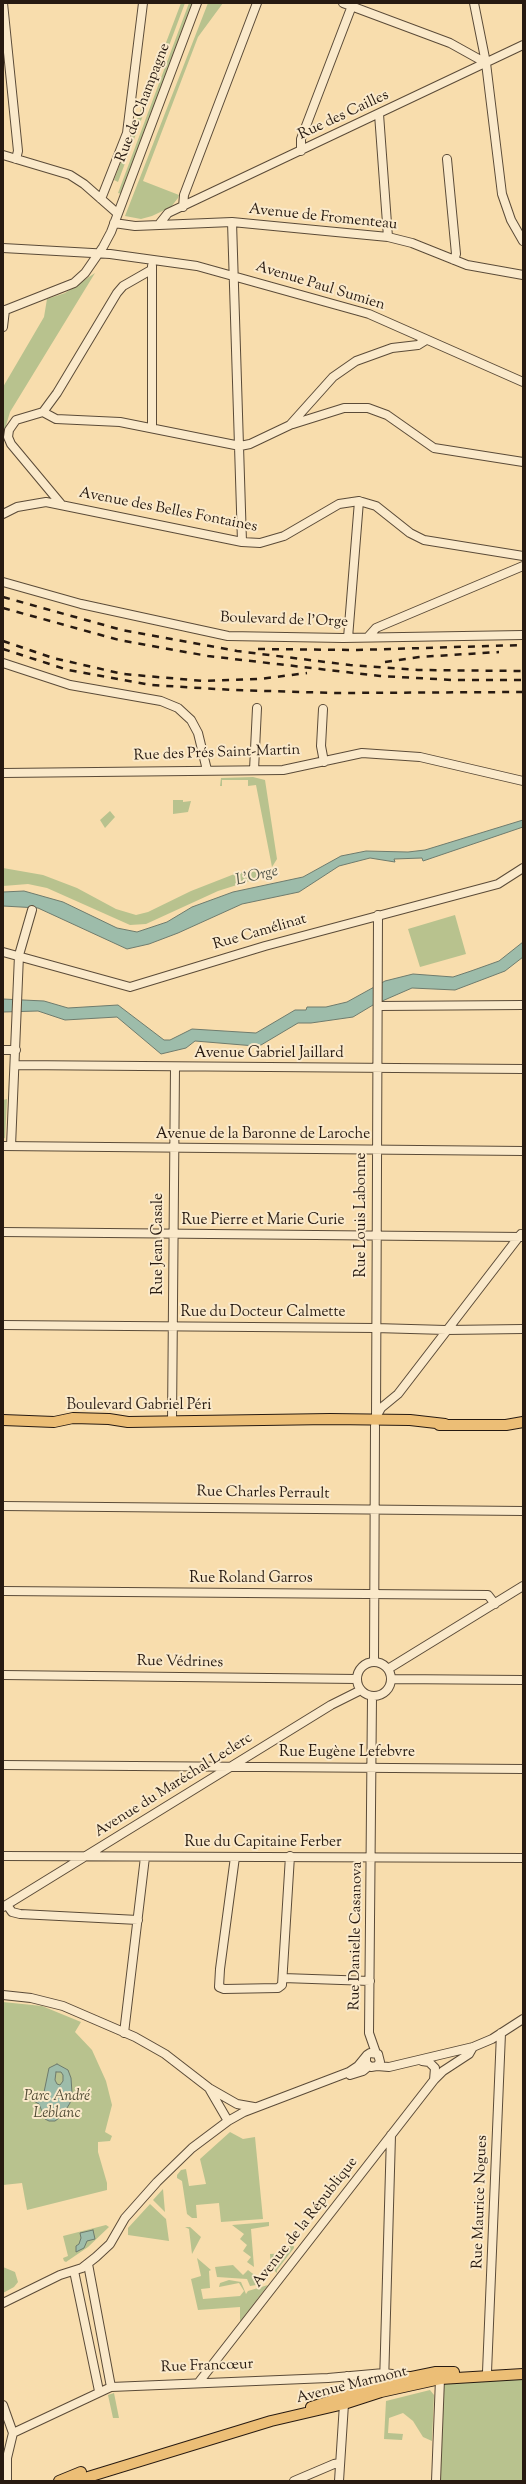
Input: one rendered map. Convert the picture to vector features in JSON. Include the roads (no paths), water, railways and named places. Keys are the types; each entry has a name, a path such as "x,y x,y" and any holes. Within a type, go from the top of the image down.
{"main road":[{"name":"Boulevard Gabriel Péri","path":"3,1420 54,1422 73,1418 109,1418 128,1422 275,1420 506,1425 523,1422"},
{"name":"Rue Francœur","path":"443,2376 487,2372 523,2373"},
{"name":"Rue Francœur","path":"349,2394 383,2388 413,2376 523,2373"},
{"name":"Avenue Marmont","path":"271,2421 344,2404 383,2388 443,2376"},
{"name":"Avenue Marmont","path":"75,2481 271,2421 349,2394"},
{"name":"Avenue Marmont","path":"59,2481 124,2458 203,2441"}],"street":[{"path":"3,3 18,151 16,158"},
{"path":"101,199 127,133 143,3"},
{"name":"Rue de Champagne","path":"4,311 74,283 84,273 99,253 118,213 198,3"},
{"path":"178,223 184,195 257,3"},
{"path":"343,3 352,5 450,43 486,64"},
{"path":"474,3 486,64 502,194 510,220 523,241"},
{"path":"301,151 301,138 352,5"},
{"name":"Rue des Cailles","path":"160,223 168,213 486,64 523,45"},
{"path":"379,114 388,237"},
{"path":"3,155 70,175 118,213"},
{"path":"447,159 456,254 454,260"},
{"path":"232,222 235,276 242,542"},
{"name":"Avenue de Fromenteau","path":"114,223 127,226 160,223 232,222 388,237 412,243 467,265 523,275"},
{"name":"Avenue Paul Sumien","path":"3,248 99,253 197,266 369,314 523,382"},
{"path":"152,428 151,270 154,260"},
{"path":"61,504 11,444 5,428 16,420 43,412 117,293 123,286 151,270"},
{"path":"3,327 4,311"},
{"path":"290,425 324,387 343,369 378,352 392,348 418,345 426,340"},
{"path":"43,412 56,419 120,422 240,446 250,444 290,425 344,408 368,408 387,415 434,448 523,462"},
{"name":"Avenue des Belles Fontaines","path":"3,514 17,507 34,503 61,504 242,542 260,543 272,541 330,509 348,501 359,501 376,506 410,533 424,540 523,556"},
{"path":"348,638 359,501"},
{"path":"368,637 376,628 523,566"},
{"name":"Boulevard de l'Orge","path":"3,582 81,604 228,636 348,638 523,635"},
{"path":"3,664 70,685 161,701 178,708 191,720 207,770"},
{"path":"254,770 257,708"},
{"path":"323,709 321,746 324,762"},
{"name":"Rue des Prés Saint-Martin","path":"3,773 283,770 324,762 350,754 403,755 523,781"},
{"name":"Rue Camélinat","path":"3,952 19,955 130,987 265,946 498,884 523,868"},
{"path":"7,1146 16,1050 19,955 32,910"},
{"name":"Rue Louis Labonne","path":"376,1423 375,1328 377,1235 378,915"},
{"path":"378,1004 523,1005"},
{"path":"3,1050 16,1050"},
{"name":"Avenue Gabriel Jaillard","path":"15,1065 523,1069"},
{"name":"Rue Jean Casale","path":"172,1421 175,1067"},
{"name":"Avenue de la Baronne de Laroche","path":"7,1146 523,1151"},
{"name":"Rue Pierre et Marie Curie","path":"3,1232 522,1235"},
{"path":"374,1662 376,1423 380,1408 398,1394 446,1330 522,1235"},
{"name":"Rue du Docteur Calmette","path":"3,1325 446,1330 523,1329"},
{"name":"Rue Charles Perrault","path":"3,1506 523,1511"},
{"path":"388,1669 523,1586"},
{"name":"Rue Roland Garros","path":"3,1592 488,1595 495,1604"},
{"path":"374,1662 382,1664 388,1669 390,1679 385,1691 372,1696 361,1690 357,1679 360,1669 374,1662"},
{"name":"Rue Védrines","path":"3,1675 357,1679"},
{"path":"390,1679 523,1680"},
{"name":"Avenue du Maréchal Leclerc","path":"5,1906 234,1767 331,1705 361,1690"},
{"name":"Rue Danielle Casanova","path":"366,2056 370,2033 372,1696"},
{"name":"Rue Eugène Lefebvre","path":"3,1765 523,1769"},
{"name":"Rue du Capitaine Ferber","path":"3,1856 523,1858"},
{"path":"235,1857 219,1986 224,1989 278,1988 282,1984 290,1856"},
{"path":"124,2033 145,1857"},
{"path":"5,1906 12,1912 20,1914 138,1920"},
{"path":"283,1978 370,1981"},
{"path":"3,1995 31,1998 63,2006 124,2033 165,2054 209,2088 237,2104 255,2107"},
{"path":"373,2066 389,2067 405,2064 473,2047 501,2033 523,2019"},
{"name":"Rue Danielle Casanova","path":"370,2033 377,2054"},
{"name":"Rue Maurice Nogues","path":"487,2372 501,2033"},
{"name":"Avenue de la République","path":"199,2382 434,2080 442,2071 469,2054 473,2047"},
{"path":"3,2303 60,2275 74,2271 88,2264 105,2250 125,2218 170,2169 192,2148 228,2121 255,2107 331,2080 358,2073 373,2066 380,2060 377,2054"},
{"path":"331,2080 354,2069 366,2056 377,2054 393,2062 405,2064"},
{"path":"366,2056 373,2066"},
{"path":"418,2061 433,2065 437,2072 434,2080"},
{"path":"209,2088 228,2121"},
{"path":"383,2388 392,2135"},
{"path":"88,2264 111,2387"},
{"path":"74,2271 99,2391"},
{"name":"Rue Francœur","path":"13,2433 99,2391 111,2387 384,2373 413,2376"},
{"path":"339,2481 344,2404 349,2394 348,2376"},
{"path":"436,2481 443,2376"},
{"path":"3,2405 13,2433 5,2450 7,2481"},
{"path":"294,2481 334,2464 340,2463"}],"railway":[{"path":"3,597 122,630 237,651 350,665 418,670 523,671"},
{"path":"3,608 119,640 208,656 380,676 453,680 523,680"},
{"path":"3,641 53,658 123,674 204,681 260,679 307,673"},
{"path":"258,649 357,650 523,645"},
{"path":"3,649 68,670 151,685 233,690 336,693 523,692"},
{"path":"385,662 419,657 499,652"}],"water label":[{"name":"L'Orge","path":"257,877"}],"park label":[{"name":"Parc André Leblanc","path":"57,2106"}]}
